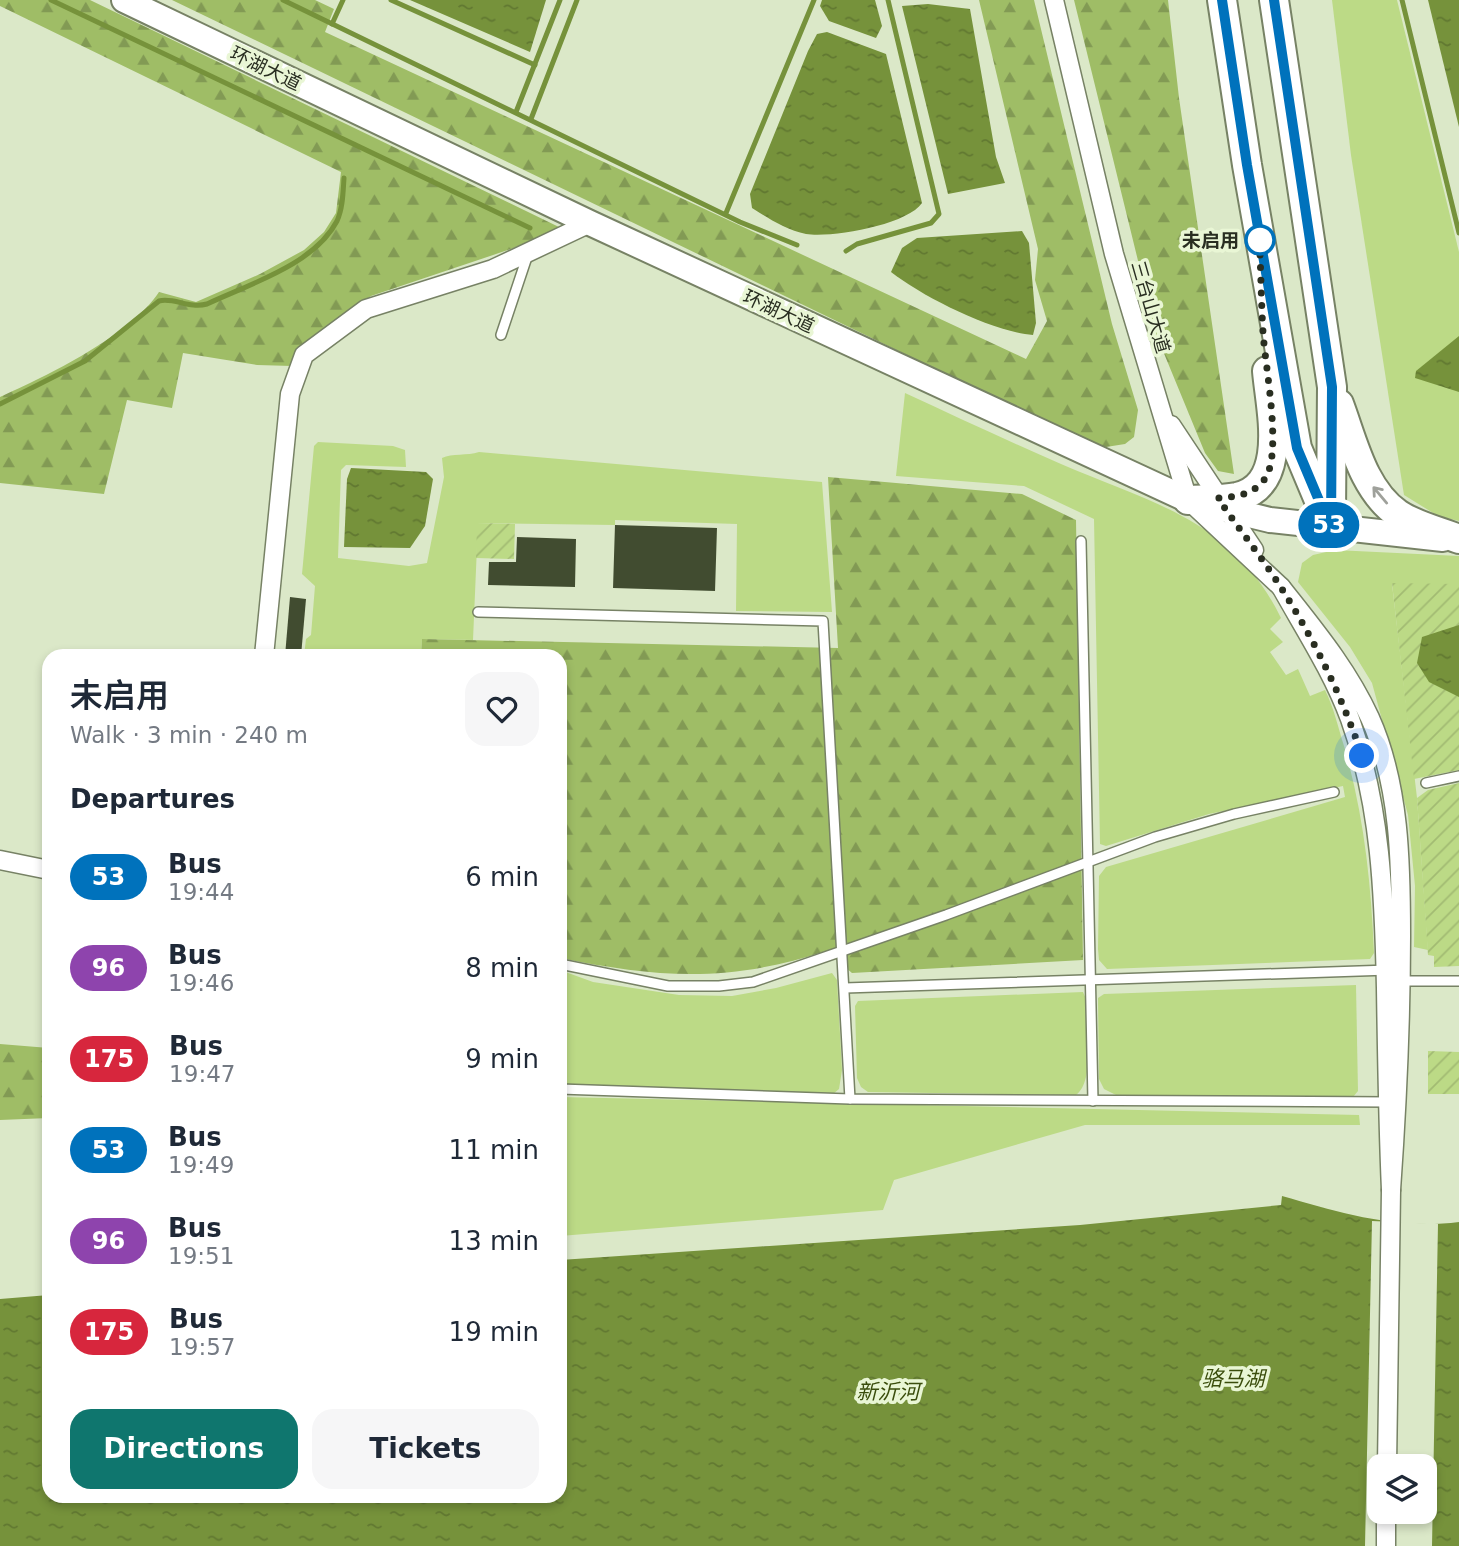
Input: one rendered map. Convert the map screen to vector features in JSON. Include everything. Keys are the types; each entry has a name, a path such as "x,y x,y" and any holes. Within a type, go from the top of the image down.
{"main road":[{"name":"环湖大道","path":"124,0 590,223 1188,500"},
{"path":"1222,0 1259,235 1297,448 1331,529"},
{"path":"1274,0 1332,387 1331,529"},
{"path":"1223,504 1251,491 1265,479 1271,464 1272,429 1259,235"},
{"path":"1332,387 1365,473 1376,494 1396,513 1410,521 1459,539"},
{"path":"1188,500 1223,504 1331,529 1459,539"}],"street":[{"name":"三台山大道","path":"1054,0 1114,254 1188,500"},
{"path":"265,649 290,394 304,355 366,309 493,269 590,223"},
{"path":"1159,407 1281,587 1350,677 1371,721 1392,799 1398,840 1393,976 1387,1454"},
{"path":"1188,500 1213,520 1281,587 1327,669 1349,718 1373,802 1393,976"},
{"path":"1373,802 1392,799"},
{"path":"1379,841 1398,840"},
{"path":"0,860 42,869"},
{"path":"1386,1524 1386,1546"}],"lane":[{"path":"501,335 529,252"},
{"path":"1081,541 1093,1101"},
{"path":"478,612 823,621 850,1099"},
{"path":"1426,783 1459,776"},
{"path":"567,966 668,986 719,986 753,982 1155,837 1234,814 1334,792"},
{"path":"845,988 1090,979 1393,976 1459,981"},
{"path":"567,1089 850,1099 1393,1102"}],"shaded area":[{"path":"1332,0 1397,0 1459,252 1459,521 1438,516 1404,495 1351,155"},
{"path":"905,393 1188,519 1215,537 1239,558 1262,585 1281,618 1270,629 1283,642 1270,652 1286,675 1298,669 1310,696 1325,690 1344,746 1357,797 1365,849 1374,953 1370,959 1107,969 1099,960 1099,876 1106,867 1345,797 1343,786 1209,814 1106,846 1100,844 1094,519 1024,486 896,476"},
{"path":"318,442 393,446 405,450 406,467 346,465 341,470 338,558 409,566 427,563 444,477 442,458 450,456 479,452 822,482 832,612 736,611 737,524 615,520 615,525 478,523 473,640 422,639 421,649 305,649 306,639 311,635 315,586 302,574 314,446"},
{"path":"477,523 515,524 514,559 476,558"},
{"path":"1335,550 1459,556 1459,584 1392,584 1417,798 1428,950 1414,947 1415,886 1408,815 1372,683 1350,647 1298,582 1302,563 1313,555"},
{"path":"1392,583 1459,584 1459,770 1414,779"},
{"path":"1459,783 1459,966 1434,967 1434,956 1428,955 1417,798 1428,790"},
{"path":"567,973 593,982 679,995 732,996 832,973 837,980 842,1070 839,1089 833,1094 567,1085"},
{"path":"1356,985 1358,1091 1353,1097 1118,1096 1104,1089 1099,1079 1098,998 1104,994"},
{"path":"1083,992 1086,999 1088,1064 1082,1088 1076,1095 868,1092 861,1087 857,1078 855,1006 858,1001"},
{"path":"1428,1051 1459,1052 1459,1094 1428,1094"},
{"path":"567,1097 1359,1115 1360,1125 1085,1125 894,1180 883,1210 567,1235"}],"green space":[{"path":"0,0 90,0 561,228 511,249 371,296 298,350 292,366 257,365 183,353 172,408 127,400 104,494 0,483 0,397 64,366 109,339 129,324 159,292 196,302 260,274 304,250 324,232 336,213 341,172 0,6"},
{"path":"172,0 315,0 334,9 325,32 1026,359 1047,321 1035,280 1038,249 979,0 1034,0 1112,324 1138,410 1134,437 1125,444 1106,447 1091,444"},
{"path":"1074,0 1168,0 1179,98 1234,474 1218,471 1205,453 1156,334"},
{"path":"828,477 1022,494 1076,520 1083,960 852,973 826,951 757,968 693,974 630,970 567,959 567,649 421,649 422,639 838,648"},
{"path":"0,1044 42,1047 42,1118 0,1120"}],"water":[{"path":"410,0 546,0 530,52"},
{"path":"822,0 875,0 882,26 876,38 829,21 820,6"},
{"path":"1428,0 1459,0 1459,127"},
{"path":"928,4 970,9 996,157 1005,183 948,194 902,6"},
{"path":"827,32 886,54 922,203 914,211 886,224 850,232 818,235 799,232 771,220 752,208 750,194 808,51 817,34"},
{"path":"1022,231 1029,243 1036,323 1033,335 998,327 959,312 891,272 902,248 917,238"},
{"path":"1459,336 1459,392 1415,378 1416,371"},
{"path":"351,468 426,472 433,479 425,526 410,548 344,547 347,479"},
{"path":"1459,625 1459,697 1429,682 1417,663 1422,637"},
{"path":"1282,1196 1348,1214 1391,1222 1459,1222 1459,1546 0,1546 0,1299 42,1296 42,1503 567,1503 567,1260 1080,1225 1281,1205"}],"pier":[{"path":"1372,1221 1438,1224 1434,1454 1367,1454 1367,1524 1432,1524 1432,1546 1365,1546"}],"building":[{"path":"615,525 717,528 715,591 613,588"},
{"path":"517,537 576,539 575,587 488,585 489,562 516,562"},
{"path":"290,597 306,599 302,649 286,649"}],"waterway":[{"path":"51,0 530,228"},
{"path":"283,0 740,222 797,245"},
{"path":"332,24 343,0"},
{"path":"391,0 535,65"},
{"path":"516,112 560,0"},
{"path":"531,119 577,0"},
{"path":"726,213 814,0"},
{"path":"846,251 857,244 931,223 939,214 888,0"},
{"path":"1402,0 1459,233"},
{"path":"0,404 85,361 159,301 207,304 261,281 297,261 313,250 337,221 342,205 344,178"}],"bus line":[{"name":"53","path":"1222,0 1247,165 1297,448 1331,529 1332,387 1315,259 1274,0"}],"place":[{"name":"未启用","path":"1260,240"}],"route":[{"path":"1260,240 1259,235 1263,334 1272,429 1271,464 1265,479 1251,491 1238,497 1218,498 1281,587 1327,669 1349,718 1362,756"}],"water label":[{"name":"骆马湖","path":"1233,1379"},
{"name":"新沂河","path":"888,1392"}]}
